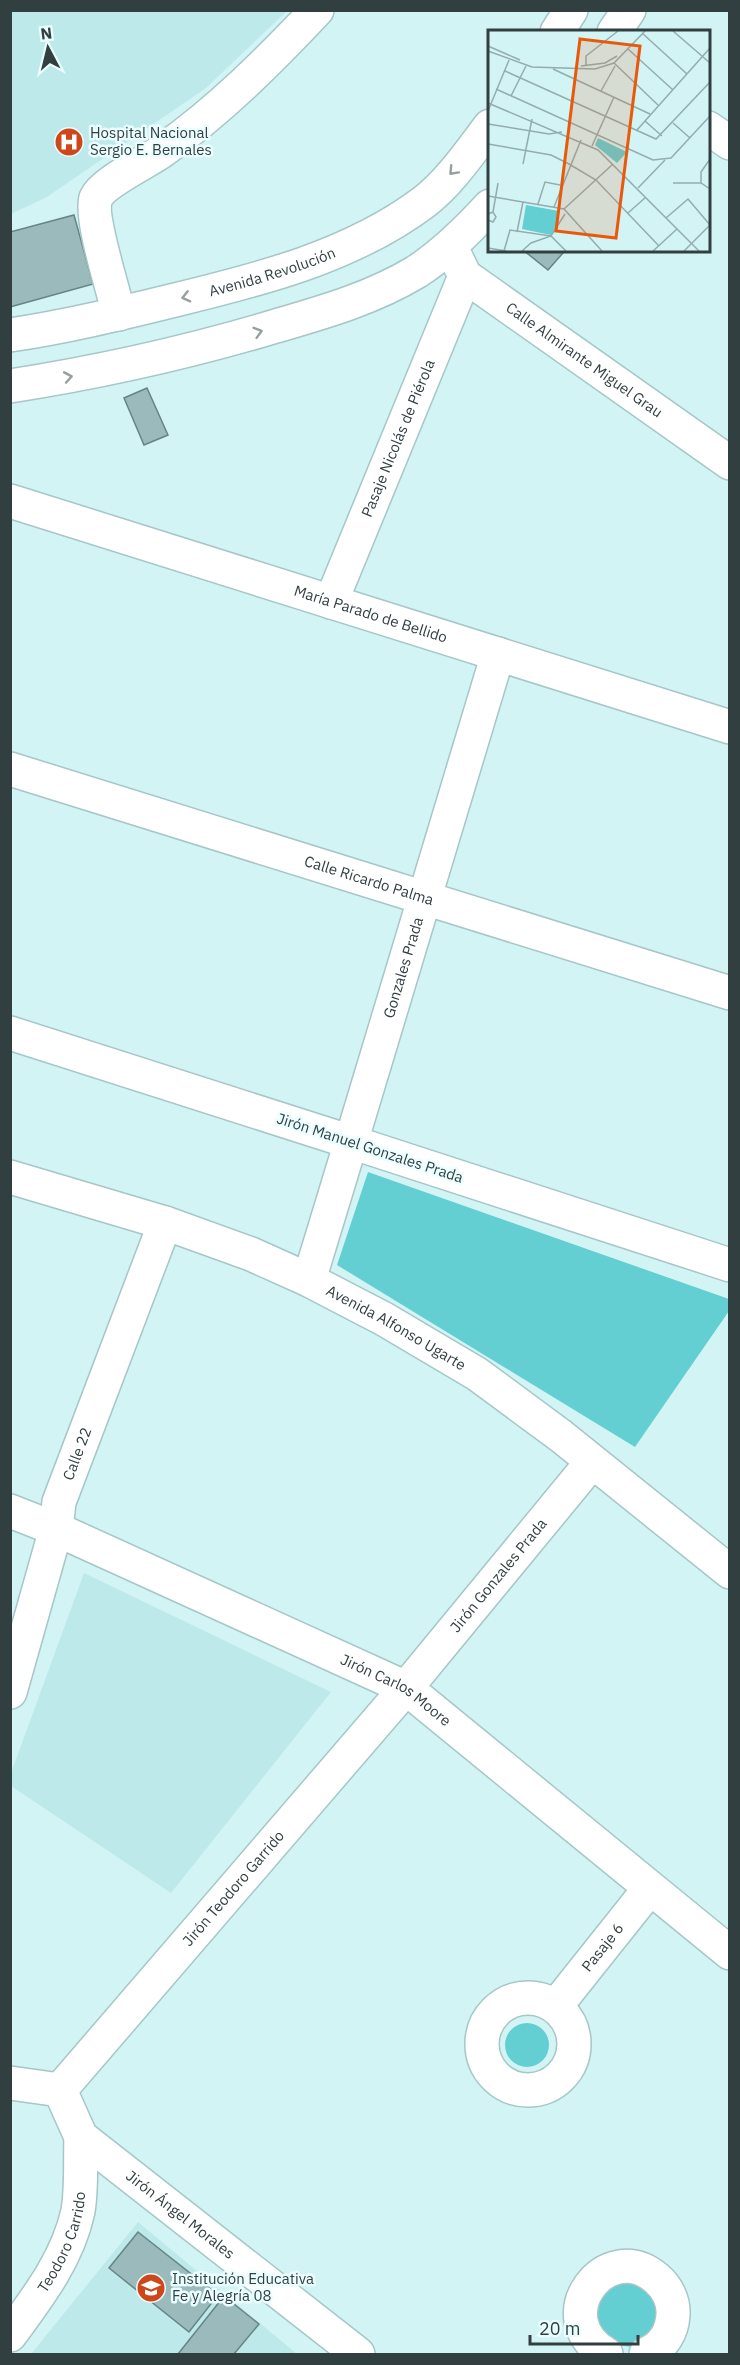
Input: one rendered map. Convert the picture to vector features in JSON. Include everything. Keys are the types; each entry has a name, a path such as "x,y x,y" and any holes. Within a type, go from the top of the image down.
{"street":[{"path":"119,314 95,216 96,198 110,183 162,152 222,104 276,55 317,10"},
{"path":"558,30 571,10"},
{"path":"615,30 629,10"},
{"name":"Avenida Revolución","path":"10,335 119,314 208,292 289,268 339,250 390,225 427,200 464,160 488,127"},
{"path":"710,129 729,143"},
{"path":"10,386 144,361 233,339 364,298 415,273 451,247 488,207"},
{"name":"Calle Almirante Miguel Grau","path":"451,247 465,276 729,463"},
{"name":"Pasaje Nicolás de Piérola","path":"331,602 465,276"},
{"name":"María Parado de Bellido","path":"10,501 729,727"},
{"name":"Gonzales Prada","path":"309,1280 498,654"},
{"name":"Calle Ricardo Palma","path":"10,769 729,993"},
{"name":"Jirón Manuel Gonzales Prada","path":"10,1033 729,1265"},
{"name":"Avenida Alfonso Ugarte","path":"10,1177 165,1223 252,1254 309,1280 384,1319 477,1374 561,1436 729,1572"},
{"name":"Calle 22","path":"10,1692 56,1529 59,1502 165,1223"},
{"name":"Jirón Gonzales Prada","path":"406,1688 592,1462"},
{"name":"Jirón Carlos Moore","path":"10,1511 56,1529 406,1688 729,1953"},
{"name":"Jirón Teodoro Garrido","path":"60,2090 406,1688"},
{"name":"Pasaje 6","path":"556,2006 650,1888"},
{"path":"10,2084 60,2090"},
{"name":"Jirón Ángel Morales","path":"60,2090 81,2137 358,2355"},
{"name":"Teodoro Carrido","path":"10,2335 48,2283 70,2239 78,2209 81,2137"},
{"path":"597,2353 586,2337 581,2323 580,2307 585,2293 594,2280 607,2271 621,2267 636,2268 651,2274 663,2284 670,2297 673,2312 671,2327 664,2341 646,2355"}],"shaded area":[{"name":"Hospital Nacional Sergio E. Bernales","path":"10,11 287,11 206,88 47,197 11,214"},
{"path":"368,1172 729,1299 729,1311 635,1447 337,1265"},
{"path":"84,1573 331,1692 171,1893 11,1786 11,1773"},
{"path":"527,2023 536,2024 543,2029 548,2036 548,2054 543,2061 536,2066 527,2067 518,2066 511,2061 506,2054 505,2045 506,2036 511,2029 518,2024"},
{"name":"Institución Educativa Fe y Alegría 08","path":"138,2222 297,2354 31,2354"},
{"path":"623,2281 647,2290 652,2294 657,2306 658,2325 634,2347 613,2345 596,2331 596,2299 603,2290"}],"building":[{"path":"74,215 93,284 10,307 10,232"},
{"path":"526,252 563,253 548,270"},
{"path":"147,388 168,435 144,445 124,398"},
{"path":"138,2232 218,2295 189,2332 109,2268"},
{"path":"224,2296 259,2324 234,2354 178,2354"}],"place":[{"name":"Hospital Nacional Sergio E. Bernales","path":"69,142"},
{"name":"Institución Educativa Fe y Alegría 08","path":"151,2288"}]}
